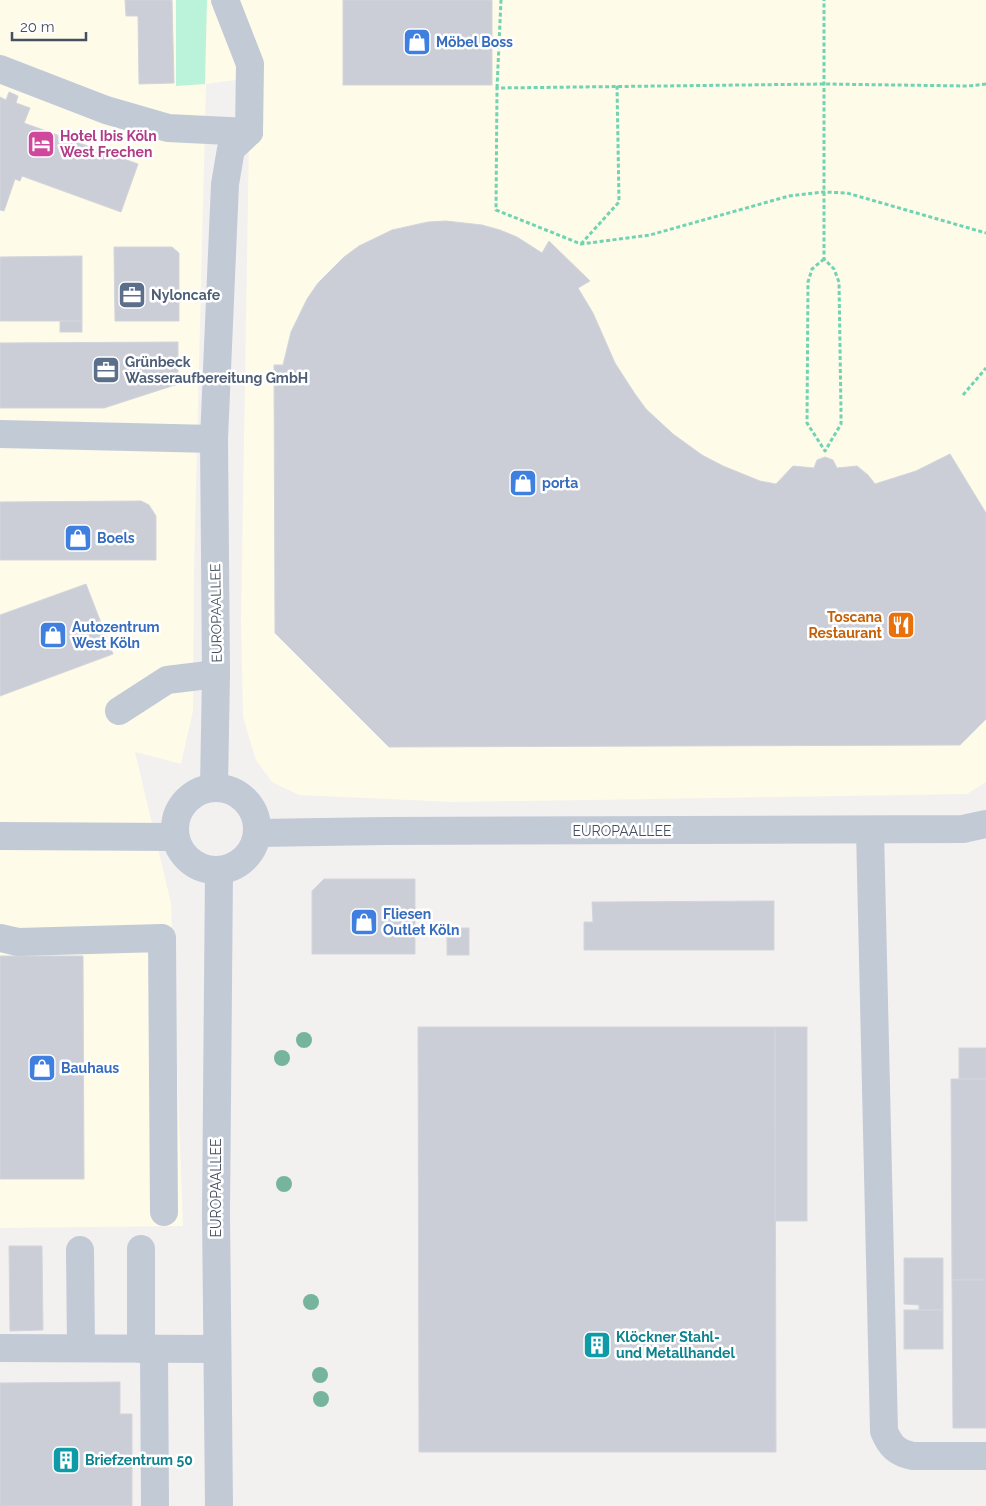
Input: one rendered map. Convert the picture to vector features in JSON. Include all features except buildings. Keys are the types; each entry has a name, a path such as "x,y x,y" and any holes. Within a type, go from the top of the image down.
{"street":[{"path":"0,69 106,110 168,128 249,132 250,64 225,0"},
{"name":"EUROPAALLEE","path":"214,787 216,674 214,439 225,184 231,149 249,132"},
{"path":"0,434 214,439"},
{"path":"119,711 167,680 216,674"},
{"path":"214,787 237,793 246,800 255,816 257,833 253,847 245,859 232,867 218,871 204,869 190,862 180,851 175,837 174,823 179,809 188,798 200,790 214,787"},
{"name":"EUROPAALLEE","path":"257,833 385,830 963,830 986,824"},
{"path":"870,830 884,1430 888,1442 894,1449 904,1454 913,1456 986,1456"},
{"path":"0,836 175,837"},
{"name":"EUROPAALLEE","path":"218,871 216,1203 219,1506"},
{"path":"0,938 18,942 162,938 164,1212"},
{"path":"141,1249 148,1349 155,1506"},
{"path":"80,1250 81,1348"},
{"path":"0,1348 217,1349"}],"path":[{"path":"501,0 497,88 496,210 581,244 650,235 789,196 824,192 855,195 986,233"},
{"path":"824,0 824,259 834,269 839,282 841,412 841,424 826,451 807,423 808,282 812,269 824,259"},
{"path":"497,88 824,84 968,86 986,84"},
{"path":"581,244 619,202 617,86"},
{"path":"962,395 986,368"}],"shaded area":[{"path":"0,0 986,0 986,782 967,794 453,802 299,795 272,782 256,760 243,717 241,620 250,78 206,84 194,568 193,711 181,764 135,752 171,903 183,1226 0,1228"}],"green space":[{"path":"176,0 207,0 205,84 176,86"}],"place":[{"name":"Möbel Boss","path":"417,42"},
{"name":"Hotel Ibis Köln West Frechen","path":"41,144"},
{"name":"Nyloncafe","path":"132,295"},
{"name":"Grünbeck Wasseraufbereitung GmbH","path":"106,370"},
{"name":"porta","path":"523,483"},
{"name":"Boels","path":"78,538"},
{"name":"Toscana Restaurant","path":"901,625"},
{"name":"Autozentrum West Köln","path":"53,635"},
{"name":"Fliesen Outlet Köln","path":"364,922"},
{"name":"Bauhaus","path":"42,1068"},
{"name":"Klöckner Stahl- und Metallhandel","path":"597,1345"},
{"name":"Briefzentrum 50","path":"66,1460"}]}
